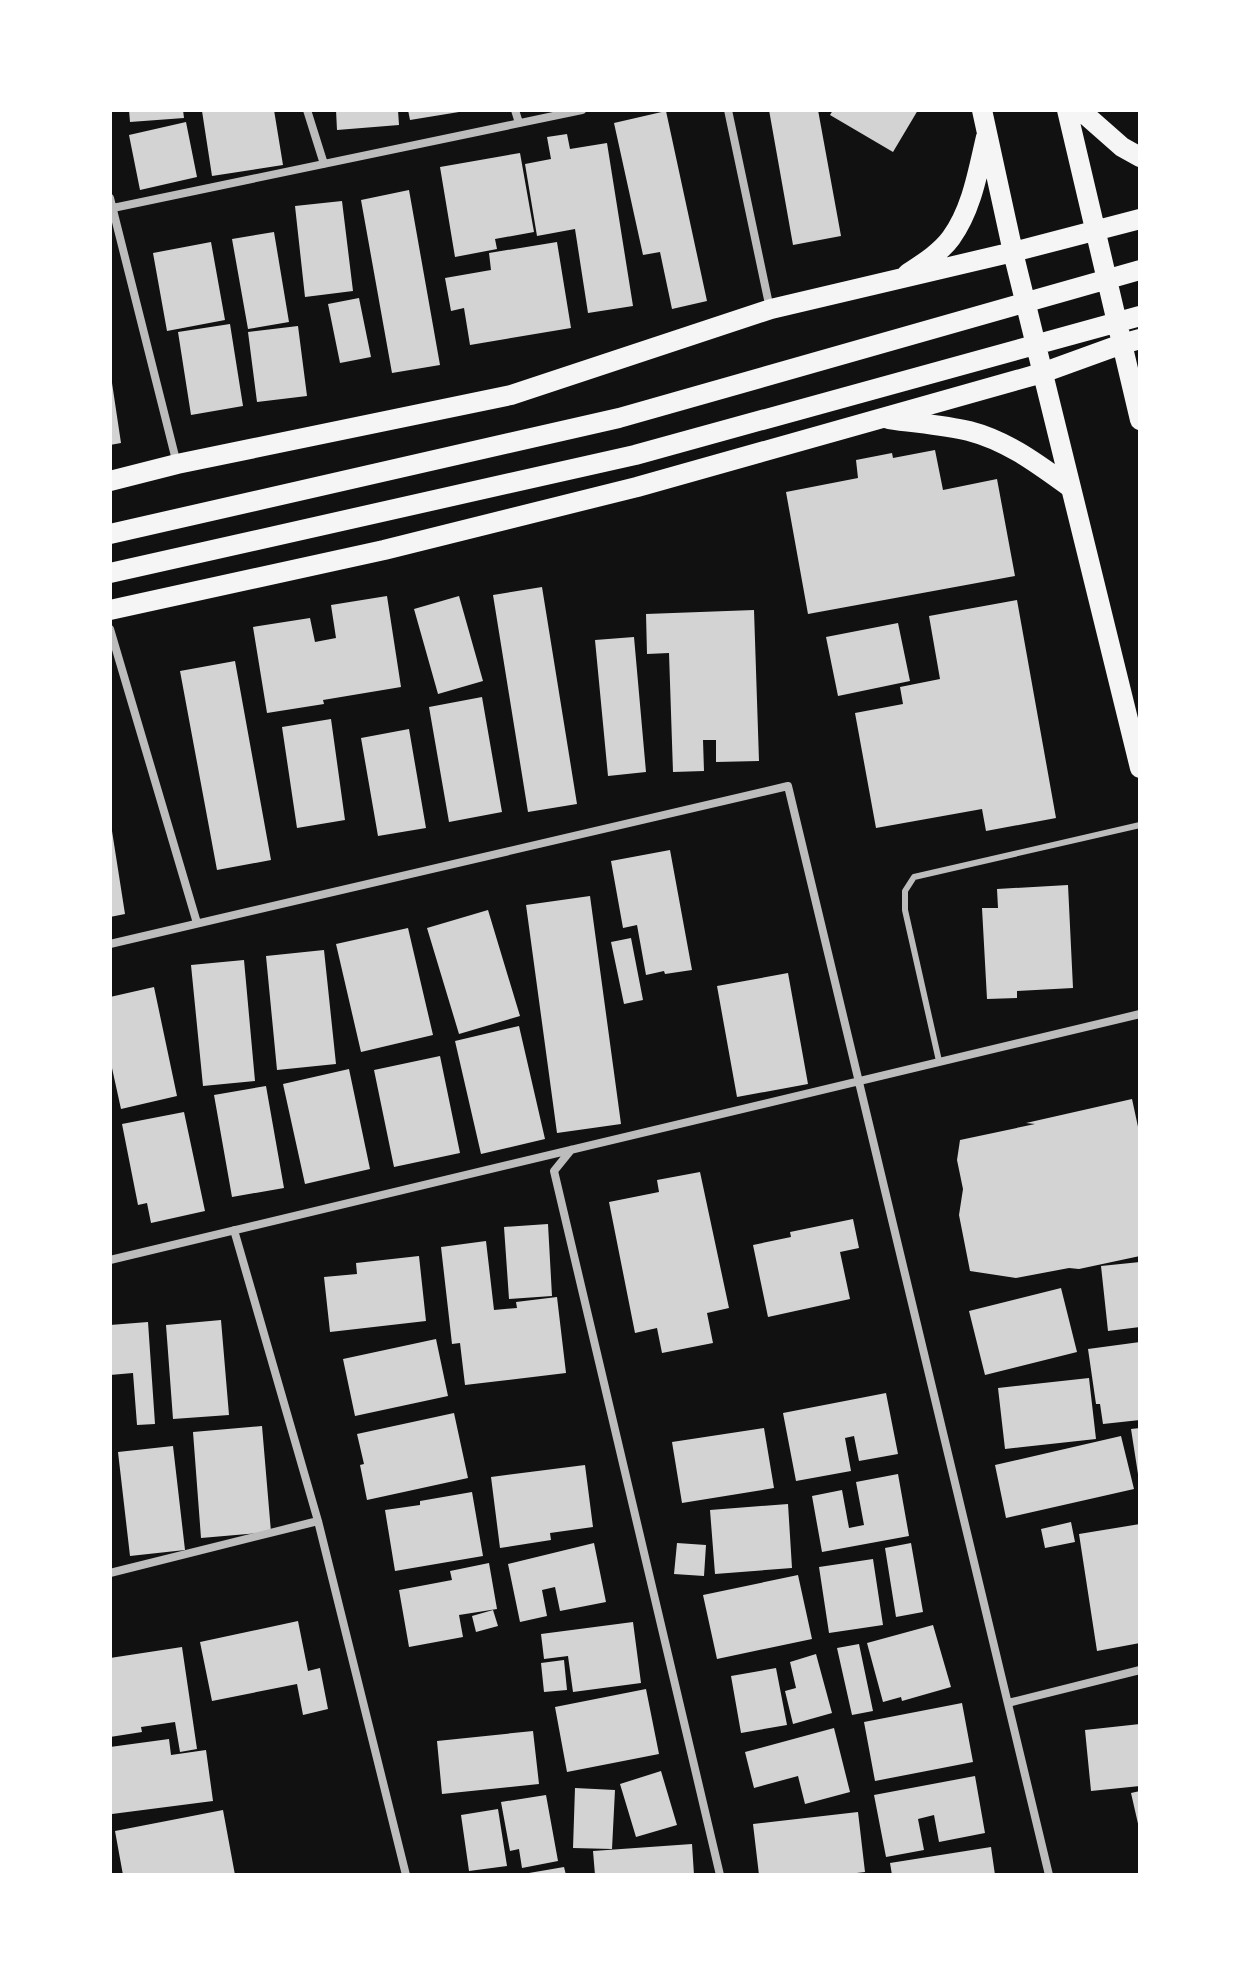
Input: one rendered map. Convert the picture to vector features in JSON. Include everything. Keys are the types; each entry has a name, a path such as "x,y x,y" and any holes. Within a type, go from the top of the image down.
{"main road":[{"path":"982,110 1042,373 1140,768"},
{"path":"1067,110 1094,231 1131,341 1140,420"},
{"path":"1080,110 1122,147 1140,157"},
{"path":"899,280 928,260 950,239 968,208 987,134"},
{"path":"110,481 177,464 511,395 771,309 1140,219"},
{"path":"110,534 619,418 1140,270"},
{"path":"110,573 635,455 1140,316"},
{"path":"110,610 384,550 637,487 1042,373 1131,341"},
{"path":"881,418 969,431 1001,442 1029,457 1071,488"}],"street":[{"path":"307,110 324,164"},
{"path":"515,110 519,123"},
{"path":"113,208 582,110"},
{"path":"728,110 771,309"},
{"path":"110,198 177,464"},
{"path":"110,629 197,923"},
{"path":"110,944 788,786 1049,1875"},
{"path":"110,1260 1140,1014"},
{"path":"571,1150 554,1171 720,1875"},
{"path":"234,1230 318,1521 406,1875"},
{"path":"110,1573 318,1521"},
{"path":"1008,1703 1140,1670"}],"lane":[{"path":"939,1061 905,910 905,891 914,877 1140,825"}],"building":[{"path":"129,110 183,110 184,118 130,122"},
{"path":"274,110 283,165 212,176 202,111"},
{"path":"336,110 398,110 399,125 337,130"},
{"path":"408,110 459,110 459,112 410,120"},
{"path":"769,110 818,110 841,236 793,245"},
{"path":"833,110 918,110 893,152 830,115"},
{"path":"666,111 707,301 672,309 660,252 643,255 614,123"},
{"path":"186,122 197,177 140,190 129,135"},
{"path":"567,134 570,149 607,143 633,306 588,313 575,229 537,236 525,164 551,159 547,137"},
{"path":"520,153 534,232 495,239 497,249 455,257 440,167"},
{"path":"409,190 440,365 392,373 361,200"},
{"path":"342,201 353,291 305,297 295,206"},
{"path":"274,232 289,322 248,329 232,239"},
{"path":"211,242 225,320 167,331 153,253"},
{"path":"557,242 571,328 470,345 464,308 451,311 445,278 491,270 489,253"},
{"path":"359,298 371,357 340,363 328,304"},
{"path":"230,324 243,406 191,415 178,332"},
{"path":"298,326 307,396 257,402 248,332"},
{"path":"110,383 121,443 110,445"},
{"path":"935,450 943,490 997,479 1015,576 808,614 786,492 858,478 856,460 892,453 893,458"},
{"path":"542,587 577,804 528,812 493,595"},
{"path":"387,596 401,687 267,713 253,627 310,618 315,642 336,638 331,605"},
{"path":"459,596 483,681 438,694 414,609"},
{"path":"1017,600 1056,818 986,831 982,809 876,828 855,713 903,704 900,687 940,679 929,616"},
{"path":"754,610 759,761 716,762 716,740 703,740 704,771 673,772 669,653 647,654 646,614"},
{"path":"898,623 910,681 838,696 826,637"},
{"path":"634,637 646,772 608,776 595,640"},
{"path":"235,661 271,860 217,870 180,671"},
{"path":"482,697 502,812 449,822 429,707"},
{"path":"331,719 345,820 297,828 282,727"},
{"path":"409,729 426,828 378,836 361,738"},
{"path":"110,831 125,914 110,917"},
{"path":"670,850 692,970 646,975 637,925 623,928 611,861"},
{"path":"1068,885 1073,988 1017,991 1017,998 987,999 982,908 998,908 997,889"},
{"path":"590,896 621,1124 557,1133 526,905"},
{"path":"488,910 520,1016 459,1034 427,928"},
{"path":"408,928 433,1035 361,1052 336,944"},
{"path":"631,938 643,1000 624,1004 611,942"},
{"path":"324,950 336,1064 277,1070 266,956"},
{"path":"244,960 255,1081 203,1086 191,965"},
{"path":"788,973 808,1084 737,1097 717,986"},
{"path":"154,987 177,1096 121,1109 110,1059 110,997"},
{"path":"519,1026 545,1139 481,1154 455,1041"},
{"path":"440,1056 460,1153 394,1167 374,1070"},
{"path":"349,1069 370,1169 305,1184 283,1084"},
{"path":"266,1086 284,1188 232,1197 214,1095"},
{"path":"1132,1099 1140,1136 1140,1256 1016,1278 970,1271 959,1215 963,1189 957,1160 960,1140"},
{"path":"184,1112 205,1211 151,1223 147,1203 138,1205 122,1124"},
{"path":"700,1172 729,1308 707,1313 713,1343 662,1353 657,1328 635,1333 609,1202 659,1192 657,1180"},
{"path":"853,1219 859,1248 840,1252 850,1299 768,1317 753,1245 791,1237 790,1232"},
{"path":"548,1224 552,1296 509,1299 504,1227"},
{"path":"486,1241 494,1310 517,1308 516,1302 557,1297 566,1373 465,1385 460,1343 452,1344 441,1247"},
{"path":"419,1256 426,1321 330,1332 324,1277 357,1274 356,1263"},
{"path":"1140,1262 1140,1327 1108,1331 1101,1266"},
{"path":"1061,1288 1077,1352 985,1375 969,1311"},
{"path":"221,1320 229,1415 173,1419 166,1325"},
{"path":"148,1322 155,1424 137,1425 133,1373 110,1375 110,1325"},
{"path":"436,1339 448,1396 355,1416 343,1359"},
{"path":"1140,1342 1140,1420 1103,1424 1100,1404 1096,1404 1088,1349"},
{"path":"1089,1378 1096,1439 1005,1449 998,1388"},
{"path":"886,1393 898,1454 859,1461 854,1436 845,1438 851,1471 796,1481 783,1413"},
{"path":"454,1413 468,1478 367,1500 360,1465 364,1464 357,1434"},
{"path":"262,1426 271,1532 201,1538 193,1432"},
{"path":"764,1428 774,1488 682,1503 672,1442"},
{"path":"1140,1428 1140,1474 1138,1474 1131,1429"},
{"path":"1121,1436 1134,1489 1006,1518 995,1465"},
{"path":"173,1446 185,1550 130,1556 118,1452"},
{"path":"585,1465 593,1527 550,1533 551,1540 500,1548 491,1477"},
{"path":"898,1474 909,1536 822,1552 812,1496 842,1490 849,1528 864,1525 856,1482"},
{"path":"472,1492 483,1556 395,1571 385,1510"},
{"path":"788,1504 792,1568 715,1574 710,1510"},
{"path":"1071,1522 1075,1542 1045,1548 1041,1529"},
{"path":"1140,1524 1140,1643 1097,1651 1079,1534"},
{"path":"594,1543 606,1602 560,1611 555,1587 542,1590 547,1616 520,1622 508,1564"},
{"path":"677,1543 706,1545 704,1576 674,1574"},
{"path":"911,1543 923,1612 896,1617 885,1548"},
{"path":"873,1559 883,1625 829,1633 819,1567"},
{"path":"489,1563 497,1609 459,1615 463,1637 409,1647 399,1590 452,1580 450,1571"},
{"path":"798,1575 812,1639 717,1659 703,1595"},
{"path":"493,1610 498,1626 476,1632 472,1616"},
{"path":"298,1621 308,1671 320,1668 328,1709 303,1715 297,1684 212,1701 200,1642"},
{"path":"633,1622 641,1683 573,1692 568,1656 544,1659 541,1634"},
{"path":"933,1625 951,1687 902,1701 901,1697 883,1702 867,1643"},
{"path":"859,1644 873,1711 852,1715 837,1648"},
{"path":"182,1647 197,1749 180,1752 175,1722 141,1727 142,1732 110,1737 110,1658"},
{"path":"816,1654 832,1713 793,1724 785,1691 796,1688 790,1662"},
{"path":"564,1660 567,1690 544,1692 541,1663"},
{"path":"776,1668 787,1725 741,1733 731,1676"},
{"path":"646,1689 659,1754 567,1772 555,1707"},
{"path":"962,1703 973,1762 875,1781 864,1722"},
{"path":"1140,1724 1140,1786 1091,1791 1085,1730"},
{"path":"834,1728 850,1792 805,1804 798,1776 754,1788 745,1752"},
{"path":"533,1731 539,1784 442,1794 437,1741"},
{"path":"169,1739 171,1755 206,1750 213,1801 112,1814 110,1747"},
{"path":"661,1771 677,1825 636,1837 620,1784"},
{"path":"975,1776 985,1833 939,1842 934,1815 918,1819 924,1850 886,1857 874,1795"},
{"path":"575,1788 615,1790 612,1849 573,1848"},
{"path":"1140,1791 1140,1828 1139,1828 1131,1793"},
{"path":"546,1795 558,1861 522,1868 519,1849 510,1851 501,1802"},
{"path":"498,1809 507,1866 469,1871 461,1815"},
{"path":"223,1810 235,1875 123,1875 115,1831"},
{"path":"858,1812 865,1872 759,1875 753,1824"},
{"path":"692,1844 694,1875 595,1875 593,1851"},
{"path":"991,1847 995,1875 892,1875 890,1863"},
{"path":"564,1867 566,1875 529,1875 529,1873"}]}
